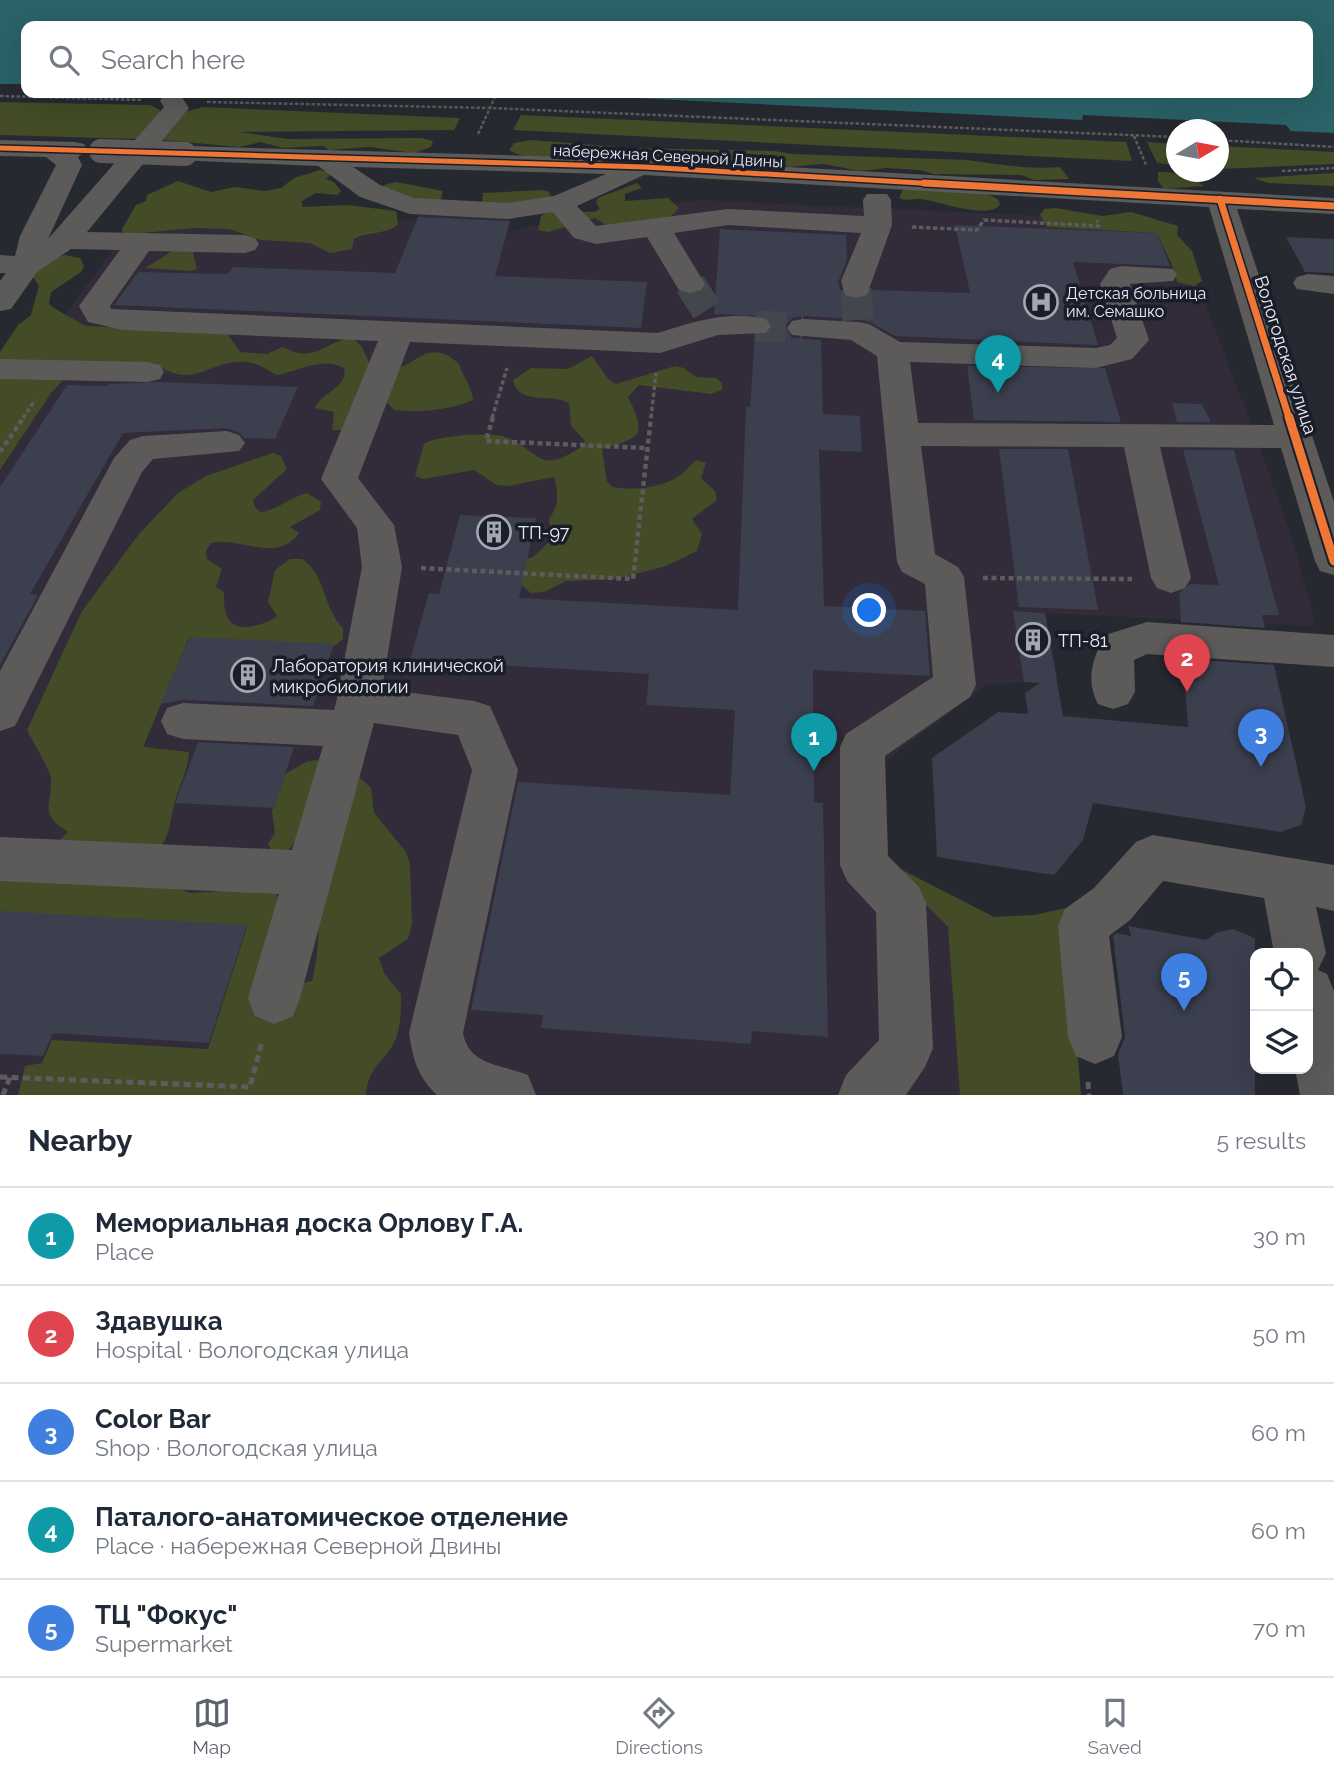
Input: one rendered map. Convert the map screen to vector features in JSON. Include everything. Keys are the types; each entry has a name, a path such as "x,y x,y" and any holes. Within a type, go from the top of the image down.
{"street":[{"path":"14,265 65,240 177,108 172,101"},
{"name":"набережная Северной Двины","path":"0,148 645,167 1334,206"},
{"path":"0,302 22,236 69,165 65,156 50,149"},
{"path":"324,158 370,191 410,206 509,211 560,203 645,167"},
{"path":"866,1095 886,1076 906,1048 901,903 864,864 862,747 955,685 944,577 916,562 902,434 866,323 856,281 878,225 877,180"},
{"name":"Вологодская улица","path":"1220,199 1334,561"},
{"path":"560,203 584,232 596,235 728,217 878,225"},
{"path":"656,227 690,284"},
{"path":"65,240 245,244"},
{"path":"141,242 94,306 99,315 123,321 660,343 712,319 755,326"},
{"path":"803,328 866,323 1096,358 1121,352 1133,341 1115,284 1121,275 1162,275"},
{"path":"274,998 354,716 382,566 375,526 339,479 398,331"},
{"path":"0,369 148,372"},
{"path":"902,434 1295,437"},
{"path":"1139,434 1171,578"},
{"path":"0,713 127,467 135,457 143,448 227,443"},
{"path":"1113,692 1113,660 1120,646 1147,638 1334,652"},
{"path":"183,721 354,716 474,719 495,770 436,1033 441,1061 475,1092 508,1095"},
{"path":"1095,1037 1083,926 1112,904 1153,856 1334,888"},
{"path":"0,859 310,873"},
{"path":"1286,881 1299,948"},
{"path":"1312,1011 1328,1095"}],"path":[{"path":"0,96 21,97"},
{"path":"69,98 489,108 1166,136"},
{"path":"477,135 494,98"},
{"path":"1133,135 1146,165"},
{"path":"1229,141 1334,146"},
{"path":"878,225 977,230 984,220 1099,226 1096,217"},
{"path":"516,336 486,441 647,448"},
{"path":"382,566 633,579 660,343"},
{"path":"0,452 55,370"},
{"path":"944,577 1171,578"},
{"path":"0,1077 250,1087 274,998"},
{"path":"3,1095 10,1077"}],"shaded area":[{"path":"699,200 1152,221 1191,267 1255,434 1293,541 1316,626 1045,613 1058,681 988,684 881,764 881,859 994,917 1027,1095 0,1095 0,403 144,207 416,220 419,214 510,216 508,231 604,212"}],"green space":[{"path":"0,102 150,105 160,110 162,115 140,139 0,135"},
{"path":"203,107 460,118 454,130 240,132 288,139 421,138 433,141 431,147 414,153 369,147 329,150 323,146 283,148 261,142 239,147 163,140 184,112"},
{"path":"521,115 1126,142 1132,161 513,130"},
{"path":"531,140 630,148 775,151 791,154 967,160 1025,167 1060,167 1069,179 1034,180 1021,175 934,174 920,170 886,168 860,171 824,164 789,167 768,160 733,164 581,154 528,157 509,150 514,143"},
{"path":"1147,142 1166,143 1166,164 1157,163"},
{"path":"1229,147 1334,152 1334,164 1229,169"},
{"path":"320,170 332,173 326,179 334,182 341,191 338,195 316,193 302,201 302,207 347,205 396,211 398,224 388,230 354,239 352,249 330,253 310,243 261,240 229,229 193,228 123,233 122,229 136,205 146,201 147,195 178,181 211,192 235,187 265,191 281,188 294,178"},
{"path":"1158,172 1166,172 1166,182 1198,182 1204,186 1164,189 1158,181"},
{"path":"1334,173 1334,186 1268,183 1254,178"},
{"path":"396,182 443,191 440,202 420,200 385,189 384,185"},
{"path":"637,183 642,188 625,194 625,201 668,198 679,208 669,218 608,226 595,218 548,232 538,230 541,216 551,210 594,212 600,209 596,203 598,198"},
{"path":"903,190 984,193 998,199 1000,205 984,211 921,199 899,198"},
{"path":"549,192 551,197 500,205 482,204 483,193"},
{"path":"1056,208 1103,216 1131,212 1178,226 1177,235 1192,251 1202,281 1194,286 1177,282 1157,233 1047,227 1040,215 1044,209"},
{"path":"174,250 193,252 197,269 191,271 145,268"},
{"path":"65,255 80,258 84,266 81,272 51,292 49,304 87,326 227,333 240,352 267,354 282,347 298,353 312,353 353,338 362,347 370,364 389,369 400,368 430,353 439,353 459,364 473,400 434,410 414,411 394,410 385,400 342,430 332,430 334,412 315,408 342,380 344,368 336,365 310,365 277,375 255,364 233,362 191,375 180,375 155,363 135,363 66,377 51,393 0,470 0,352 18,325 31,315 39,286 33,277 35,273 46,263"},
{"path":"592,356 609,380 616,384 675,366 684,368 696,377 716,378 722,383 722,390 711,394 639,385 628,397 638,420 637,434 625,442 602,449 607,481 612,487 629,489 655,486 679,476 696,460 706,463 701,478 715,491 717,500 692,519 702,534 697,551 666,566 616,579 566,581 544,592 531,593 516,581 522,560 533,557 551,540 549,518 557,499 554,477 508,486 497,485 474,470 423,479 415,476 424,444 440,438 498,435 515,441 544,460 561,458 579,449 585,441 571,426 569,403 528,396 516,388 513,380 531,368 568,369"},
{"path":"273,453 281,456 287,469 253,500 255,507 261,512 267,511 307,493 321,502 320,510 290,527 299,533 281,547 211,543 206,551 207,559 222,569 216,587 224,592 226,614 234,624 246,627 267,622 277,616 268,602 275,570 290,559 302,559 316,573 336,620 343,628 343,639 333,647 188,640 143,747 189,752 168,832 154,855 167,879 191,893 275,888 298,984 312,981 318,941 314,892 299,837 289,849 272,854 268,844 275,833 272,811 285,774 308,761 321,760 354,773 371,788 374,813 406,852 410,864 412,924 408,939 379,958 384,973 401,994 397,1036 374,1069 366,1095 18,1095 25,1066 42,1063 52,1040 208,1049 247,927 0,915 0,845 58,842 68,832 50,814 50,775 27,730 82,611 139,534 178,493 206,476"},
{"path":"881,859 994,917 1034,915 1066,908 1081,1095 960,1095 948,927"}],"water":[{"path":"0,0 1334,0 1334,133 1291,131 1286,125 1229,122 1229,119 1083,115 1082,120 635,98 1313,98 1313,21 21,21 21,84 0,84"}],"building":[{"path":"418,217 510,221 495,276 647,282 641,328 114,305 138,272 228,274 233,267 395,273"},
{"path":"955,225 1157,233 1170,266 1073,262 1098,345 895,336 870,322 858,319 803,316 792,318 785,326 792,338 821,340 823,414 860,416 862,452 819,450 824,606 925,611 930,676 813,670 814,802 823,803 828,1037 752,1031 751,1044 541,1028 543,1015 471,1010 518,782 730,795 735,710 646,705 649,674 410,660 429,593 439,594 460,515 536,518 519,598 738,610 746,407 750,407 755,336 768,335 774,326 766,316 714,314 720,229 846,235 847,260 838,282 842,296 857,301 868,298 872,290 970,293"},
{"path":"1286,237 1334,239 1334,273 1305,272"},
{"path":"967,366 1105,368 1121,422 974,420"},
{"path":"157,382 298,387 275,439 244,438 240,433 227,428 123,433 30,594 38,595 0,665 0,487 67,385 107,386"},
{"path":"1172,403 1202,404 1211,422 1177,422"},
{"path":"999,449 1068,449 1098,610 1019,607"},
{"path":"1183,450 1234,450 1279,615 1262,615 1265,628 1181,622 1179,593 1190,584 1219,585"},
{"path":"1013,611 1045,613 1063,716 1188,727 1183,659 1274,665 1306,807 1301,825 1281,832 1093,803 1083,840 1054,875 937,857 932,758 998,712 1028,714 1025,693 1040,683 1024,682"},
{"name":"Лаборатория клинической микробиологии","path":"190,637 334,644 313,706 183,700 160,704"},
{"path":"198,742 294,747 274,808 175,803"},
{"path":"0,911 247,925 209,1043 53,1033 43,1056 0,1054"},
{"path":"1128,926 1206,940 1218,932 1233,929 1255,938 1255,948 1250,948 1250,1074 1255,1074 1255,1095 1123,1095 1118,1054 1125,1037 1113,936 1117,933 1131,936"}],"tunnel":[{"path":"690,284 709,314"},
{"path":"856,289 858,320"},
{"path":"755,326 803,328"}],"cycle path":[{"path":"0,148 645,167 1334,206"},
{"path":"1220,199 1334,561"}],"place":[{"name":"Детская больница им. Семашко","path":"1041,302"},
{"name":"Паталого-анатомическое отделение","path":"998,393"},
{"name":"ТП-97","path":"494,532"},
{"name":"ТП-81","path":"1033,640"},
{"name":"Лаборатория клинической микробиологии","path":"248,675"},
{"name":"Здавушка","path":"1187,692"},
{"name":"Color Bar","path":"1261,767"},
{"name":"Мемориальная доска Орлову Г.А.","path":"814,771"},
{"name":"ТЦ \"Фокус\"","path":"1184,1011"}]}
